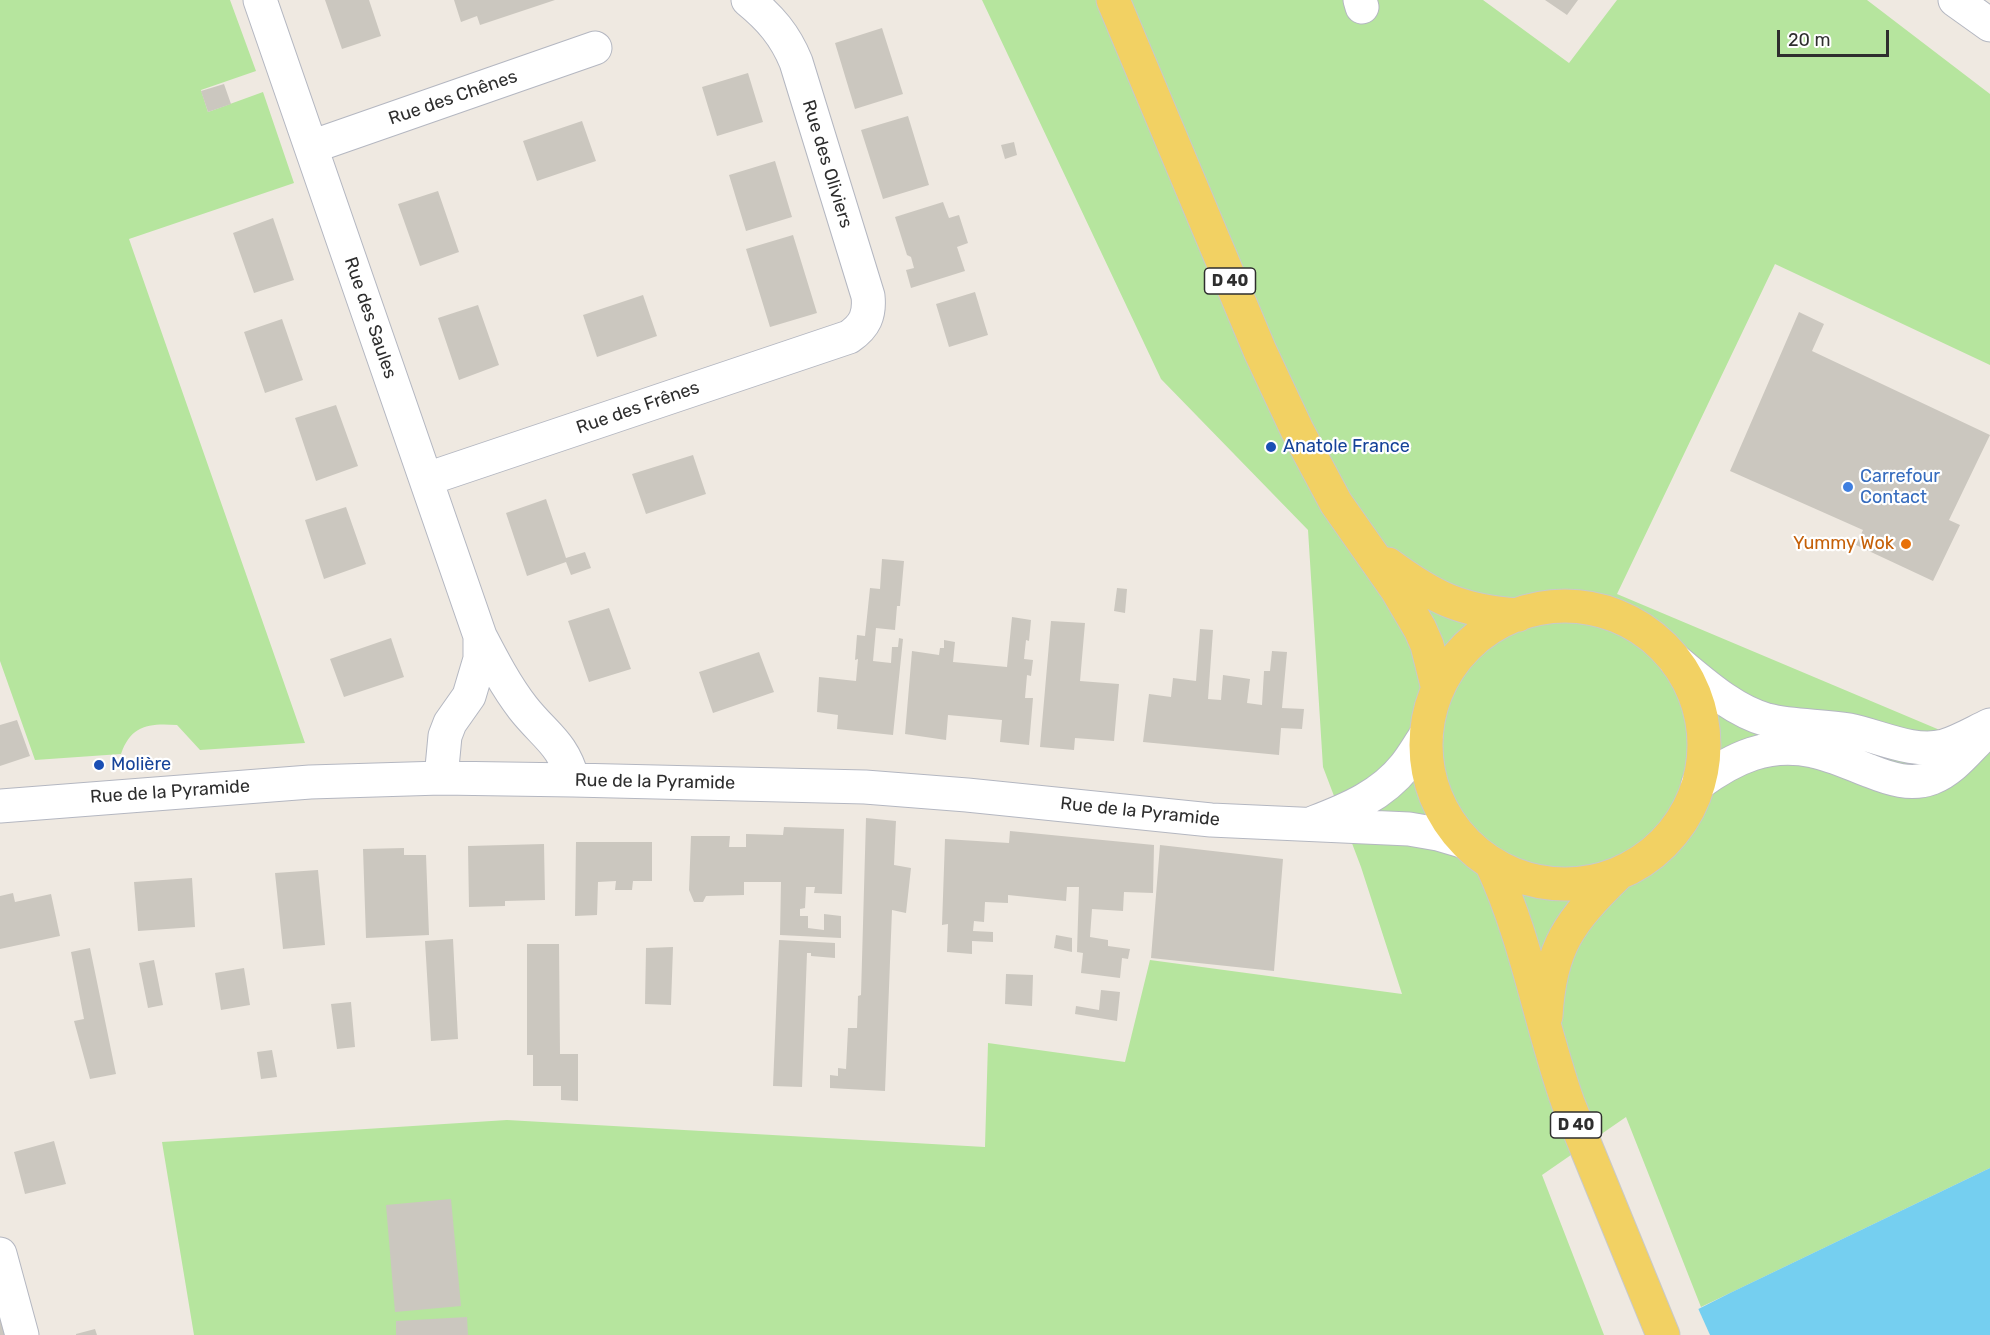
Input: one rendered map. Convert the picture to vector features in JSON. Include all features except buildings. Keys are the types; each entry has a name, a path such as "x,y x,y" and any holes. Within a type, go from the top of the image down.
{"main road":[{"name":"D 40","path":"1113,0 1260,351 1336,503 1397,590 1420,629 1427,645 1438,689"},
{"name":"D 40","path":"1370,550 1418,586 1449,602 1488,613 1518,615"},
{"path":"1556,607 1575,607 1604,612 1631,623 1648,633 1675,660 1694,693 1703,729 1703,766 1684,817 1663,844 1649,856 1618,873 1587,882 1553,884 1521,877 1491,863 1465,842 1445,815 1434,792 1428,768 1426,735 1432,704 1438,689 1457,657 1470,644 1501,622 1518,615 1556,607"},
{"name":"D 40","path":"1491,863 1511,910 1546,1026 1557,1073 1663,1335"},
{"name":"D 40","path":"1546,1026 1547,996 1551,975 1564,936 1583,909 1618,873"}],"street":[{"name":"Rue des Saules","path":"260,0 480,636 524,710 556,743 566,757 573,780"},
{"name":"Rue des Oliviers","path":"748,0 768,17 790,47 868,296 869,308 866,320 860,330 849,337"},
{"path":"1955,0 1990,26"},
{"name":"Rue des Chênes","path":"311,147 595,48"},
{"name":"Rue des Frênes","path":"427,479 849,337"},
{"name":"Rue des Saules","path":"441,778 445,736 450,723 469,696 480,659 480,636"},
{"path":"1675,660 1736,706 1781,723 1851,730 1911,746 1928,748 1954,742 1990,727"},
{"path":"1698,784 1736,759 1775,749 1794,748 1828,755 1887,778 1915,782 1943,773 1990,727"},
{"name":"Rue de la Pyramide","path":"1310,824 1340,812 1377,792 1405,766 1426,735"},
{"name":"Rue de la Pyramide","path":"0,806 310,782 441,778 573,780 865,788 967,795 1211,820 1424,830 1465,842"},
{"path":"0,1254 22,1335"}],"green space":[{"path":"0,0 230,0 256,71 201,90 208,112 263,92 294,183 129,239 305,743 200,750 177,725 158,725 142,728 136,732 125,744 121,754 35,760 0,661"},
{"path":"982,0 1483,0 1569,63 1617,0 1867,0 1990,94 1990,365 1775,264 1617,594 1954,736 1990,746 1990,1168 1701,1307 1626,1117 1542,1175 1604,1335 194,1335 162,1142 507,1120 985,1147 988,1043 1125,1062 1150,960 1402,994 1361,867 1323,767 1308,530 1161,379"}],"water":[{"path":"1990,1168 1990,1335 1647,1335 1730,1293"}],"pier":[{"path":"1697,1306 1710,1335 1644,1335 1646,1332"}],"place":[{"name":"Anatole France","path":"1271,447"},
{"name":"Carrefour Contact","path":"1848,487"},
{"name":"Yummy Wok","path":"1906,544"},
{"name":"Molière","path":"99,765"}]}
